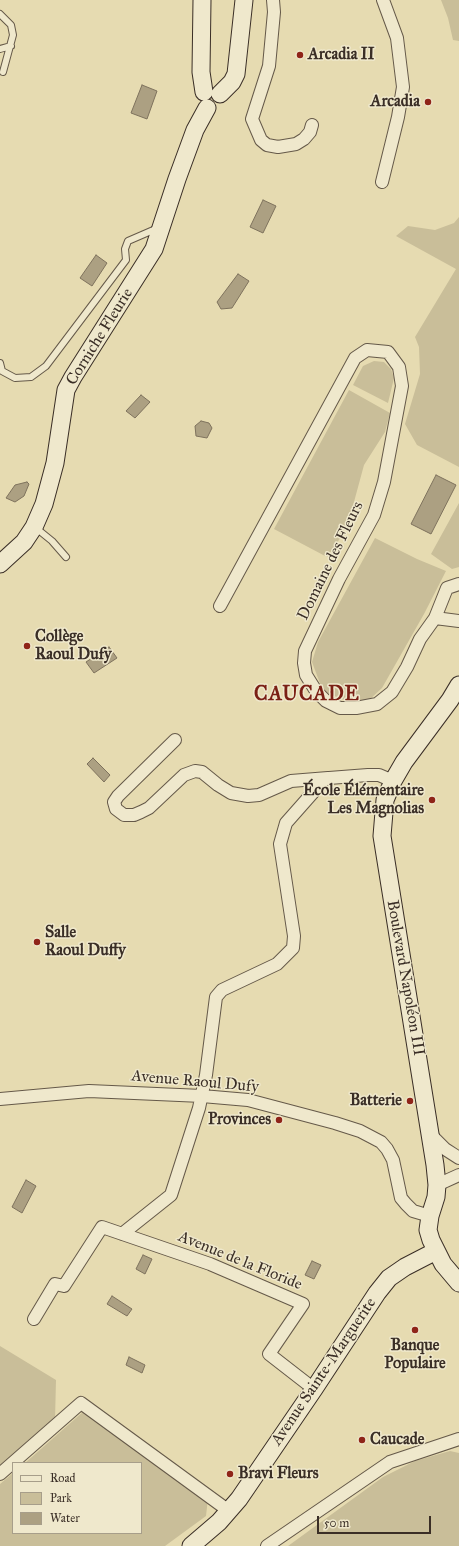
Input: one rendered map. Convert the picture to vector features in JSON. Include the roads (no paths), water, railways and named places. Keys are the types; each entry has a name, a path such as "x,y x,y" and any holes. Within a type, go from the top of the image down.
{"main road":[{"path":"202,0 202,84 211,98"},
{"name":"Corniche Fleurie","path":"0,564 24,542 34,527 44,504 55,463 66,390 72,377 154,249 195,130 211,98 232,82 236,74 244,0"},
{"name":"Boulevard Napoléon III","path":"459,685 450,700 404,762 393,781 385,800 382,836 437,1185 436,1197 430,1216 428,1230 436,1251 459,1283"},
{"name":"Avenue Sainte-Marguerite","path":"196,1545 229,1511 314,1389 377,1293 389,1278 404,1267 436,1251"}],"street":[{"path":"273,0 273,26 269,66 252,119 261,140 267,145 278,148 296,144 304,139 310,132 312,125"},
{"path":"382,182 398,117 403,87 397,38 383,0"},
{"name":"Domaine des Fleurs","path":"220,606 355,358 367,350 388,352 399,367 402,386 384,482 374,515 336,585 305,651 304,663 306,675 316,691 326,701 340,708 356,708 377,704 392,692 407,667 420,638 435,618 447,588 459,584"},
{"path":"435,618 459,621"},
{"path":"175,740 118,796 114,802 116,809 124,815 142,812 149,808 184,775 195,771 208,775 218,785 231,793 248,796 259,795 291,782 373,775 378,775 393,781"},
{"path":"122,1234 171,1195 202,1096 216,997 222,990 277,964 286,957 293,948 294,936 280,844 282,834 286,823 320,784 324,780 330,778"},
{"name":"Avenue Raoul Dufy","path":"0,1099 89,1091 202,1096 248,1100 320,1119 360,1131 381,1142 388,1150 396,1170 401,1198 413,1211 430,1216"},
{"path":"430,1134 445,1149 459,1158"},
{"path":"437,1185 459,1175"},
{"name":"Avenue de la Floride","path":"34,1319 55,1284 64,1286 102,1227 210,1264 303,1304 269,1354 314,1389"},
{"path":"14,1462 81,1403 229,1511"},
{"path":"267,1546 390,1462 459,1439"},
{"path":"0,1474 12,1463"}],"lane":[{"path":"0,14 10,24 13,35 3,72"},
{"path":"0,49 11,46"},
{"path":"0,363 2,371 15,378 30,377 46,366 126,260 125,249 128,241 161,227"},
{"path":"34,527 52,541 66,557"}],"water":[{"path":"142,85 157,91 147,119 131,113"},
{"path":"263,200 276,206 263,233 250,227"},
{"path":"96,255 107,263 92,286 80,278"},
{"path":"238,274 249,281 232,308 221,309 217,302"},
{"path":"141,395 150,402 135,418 126,411"},
{"path":"201,421 209,423 212,428 207,438 196,436 195,426"},
{"path":"436,475 456,485 431,534 411,524"},
{"path":"27,482 29,484 24,496 15,502 6,498 15,485"},
{"path":"109,647 117,658 94,673 86,662"},
{"path":"93,758 110,775 104,782 87,764"},
{"path":"26,1180 36,1186 22,1213 12,1207"},
{"path":"143,1255 152,1259 145,1274 136,1269"},
{"path":"312,1261 321,1265 314,1279 305,1275"},
{"path":"112,1296 132,1309 127,1316 107,1304"},
{"path":"129,1357 145,1365 142,1373 126,1365"}],"place":[{"name":"Arcadia II","path":"300,55"},
{"name":"Arcadia","path":"428,102"},
{"name":"Collège Raoul Dufy","path":"27,646"},
{"name":"École Élémentaire Les Magnolias","path":"432,800"},
{"name":"Salle Raoul Duffy","path":"37,942"},
{"name":"Batterie","path":"410,1101"},
{"name":"Provinces","path":"279,1120"},
{"name":"Banque Populaire","path":"415,1330"},
{"name":"Caucade","path":"362,1440"},
{"name":"Bravi Fleurs","path":"230,1474"}],"district":[{"name":"CAUCADE","path":"307,695"}]}
